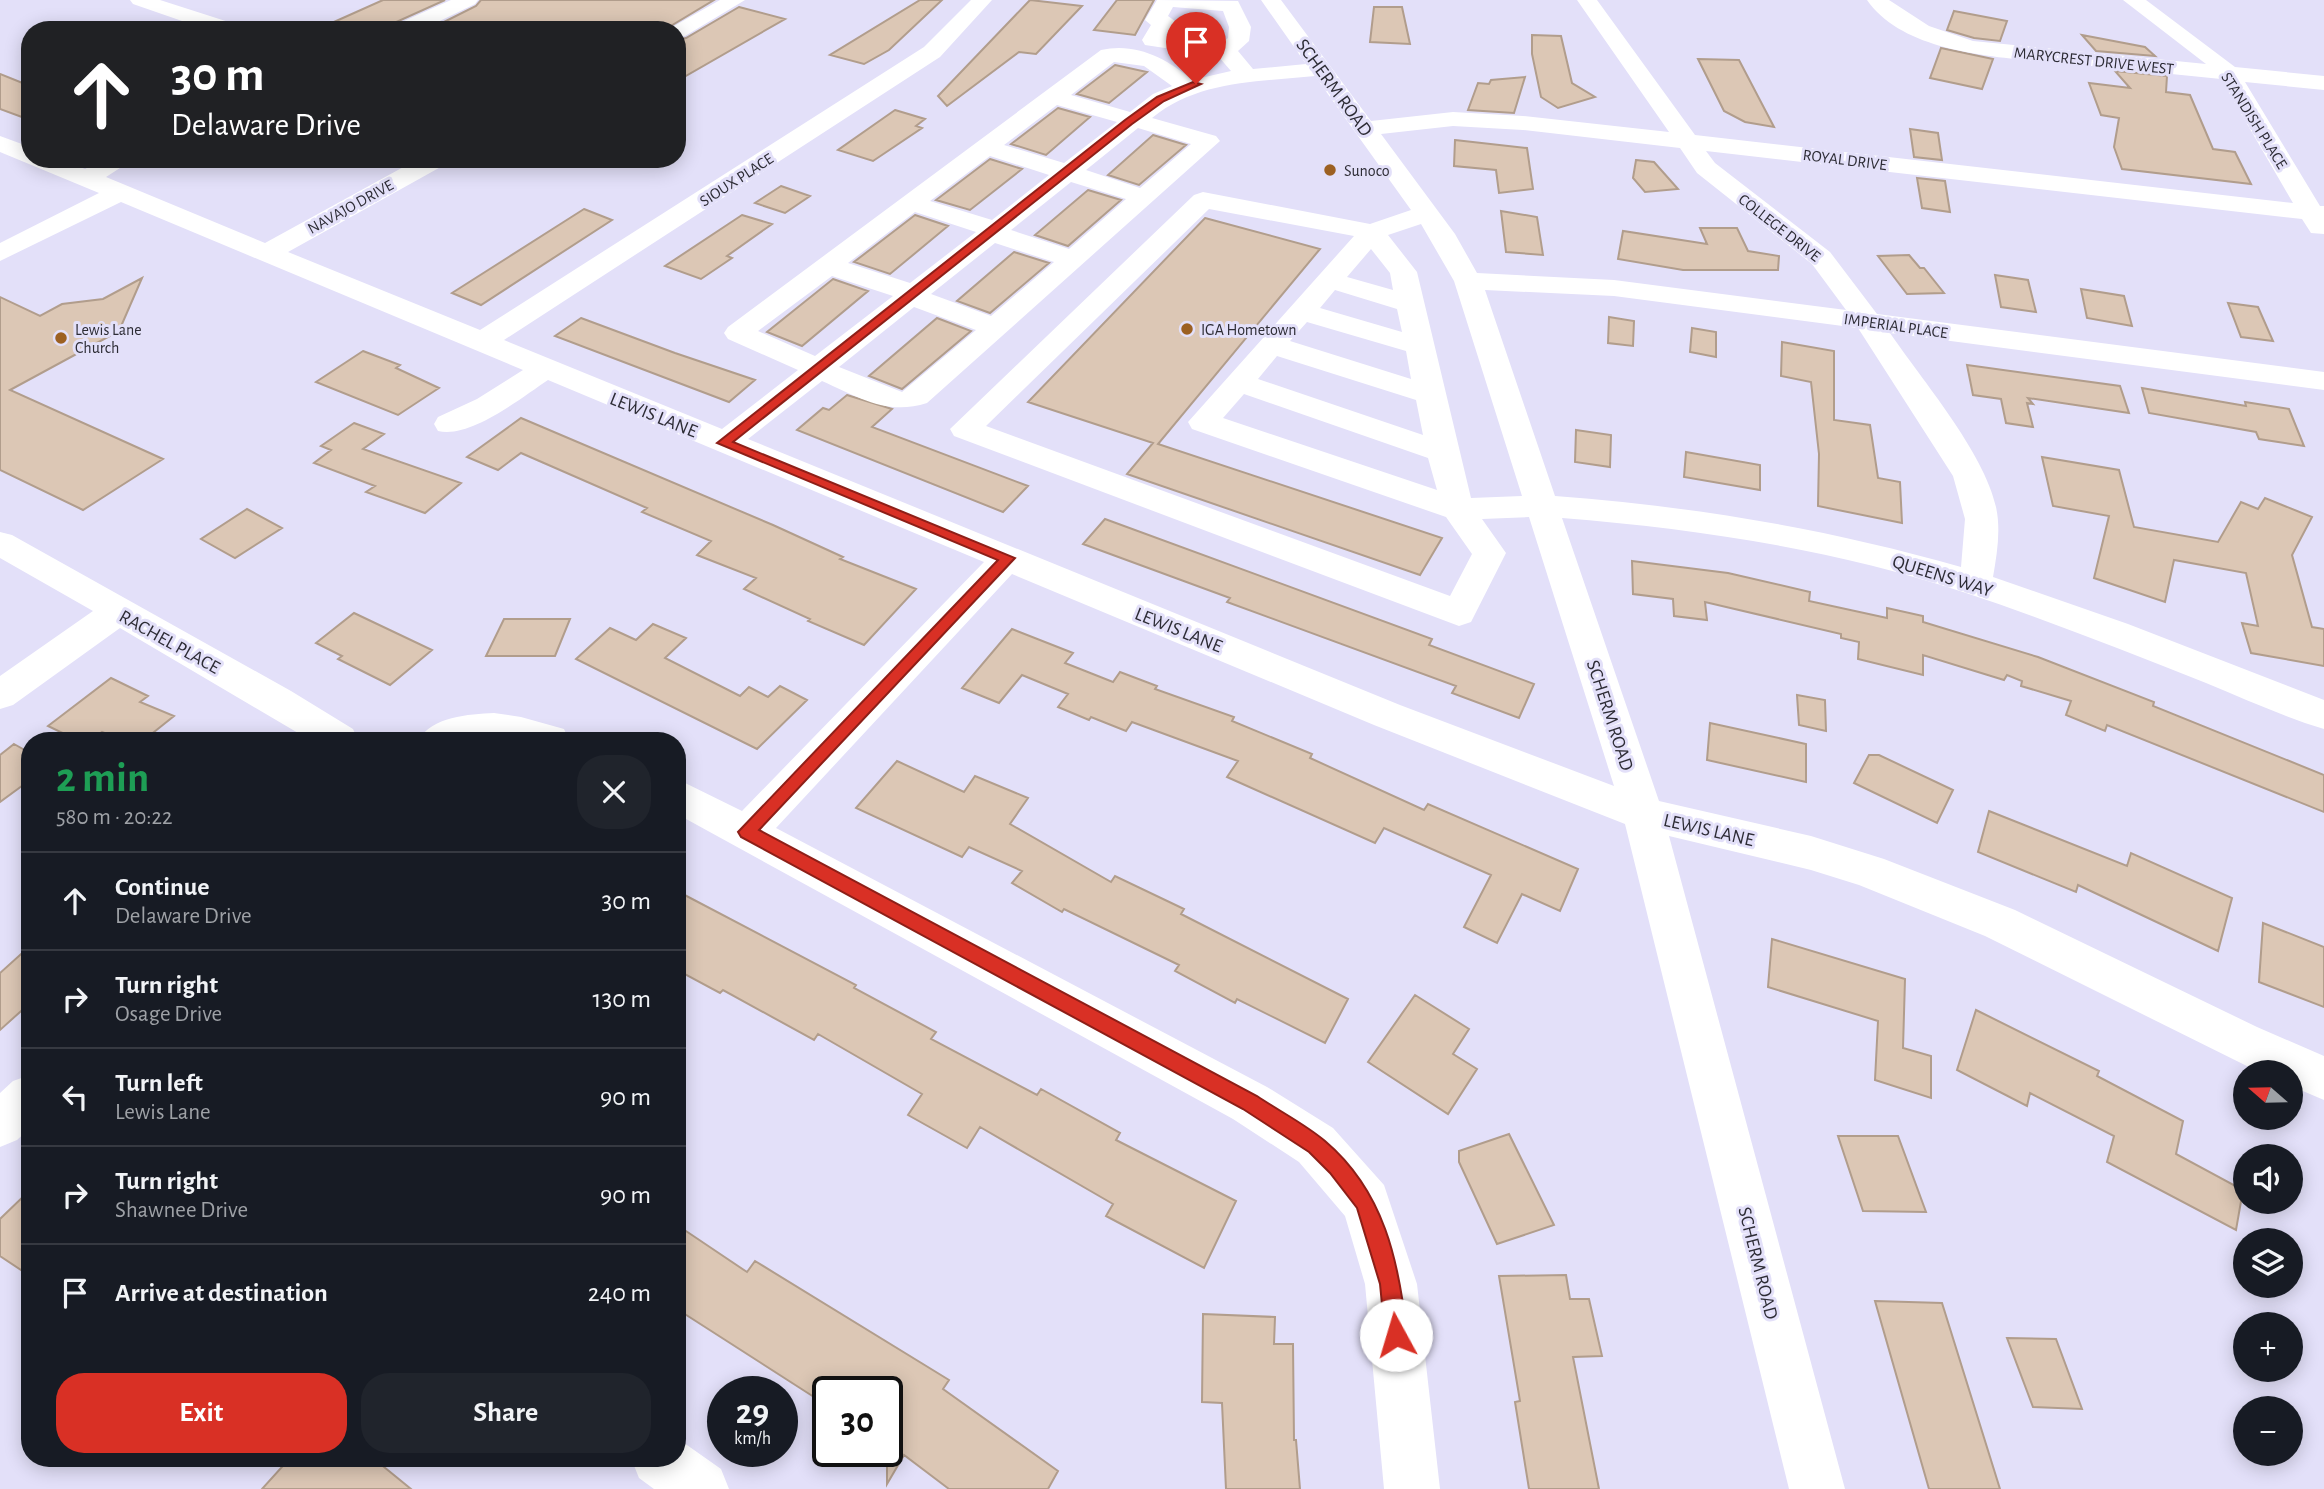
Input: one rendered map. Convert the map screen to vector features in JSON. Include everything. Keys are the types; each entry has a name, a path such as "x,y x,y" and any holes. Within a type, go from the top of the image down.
{"street":[{"path":"140,0 203,21"},
{"path":"422,21 468,0"},
{"path":"686,26 735,0"},
{"name":"SIOUX PLACE","path":"479,343 932,52 982,0"},
{"path":"1153,40 1164,21 1156,20 1168,0 1231,5 1240,27 1238,41 1225,50"},
{"name":"SCHERM ROAD","path":"1271,0 1446,240 1468,281 1643,814 1817,1489"},
{"name":"COLLEGE DRIVE","path":"1587,0 1716,179 1777,221 1821,258 1868,321 1975,485 1983,510 1984,532 1975,583"},
{"name":"MARYCREST DRIVE WEST","path":"1877,0 1909,26 1949,42 1999,51 2324,83"},
{"name":"STANDISH PLACE","path":"2133,0 2216,61 2229,74 2320,220"},
{"path":"1099,35 1225,50 1248,77"},
{"path":"1054,97 1208,141 916,397 903,401 880,396 738,333 1109,55 1129,55 1160,62 1187,87"},
{"path":"724,443 1161,99 1187,87 1321,69"},
{"name":"ROYAL DRIVE","path":"1365,129 1426,121 1485,120 1687,141 2320,220"},
{"path":"0,143 21,152"},
{"path":"987,146 1144,197"},
{"name":"LEWIS LANE","path":"60,168 1387,715 1643,814 1811,853 1869,871 2000,923 2241,1042 2324,1078"},
{"path":"84,178 104,168"},
{"name":"NAVAJO DRIVE","path":"264,254 421,168"},
{"path":"0,253 119,193"},
{"path":"1372,232 1403,272 1442,452 1458,509 1489,553 1459,613 965,429 1203,200 1372,232 1427,214"},
{"path":"911,203 995,229 1005,238 1073,259"},
{"path":"1372,232 1203,422 1458,509"},
{"path":"829,265 915,294 924,302 995,327"},
{"path":"1329,281 1410,304"},
{"name":"IMPERIAL PLACE","path":"1468,281 1614,288 2324,381"},
{"path":"1301,311 1419,346"},
{"path":"1272,345 1429,394"},
{"path":"449,424 488,405 545,369"},
{"path":"1238,382 1442,452"},
{"name":"QUEENS WAY","path":"1458,509 1543,506 1669,516 1775,533 1903,562 1975,583 2115,633 2324,715"},
{"name":"RACHEL PLACE","path":"0,543 117,612 278,701 326,732"},
{"path":"747,832 1007,558"},
{"path":"0,695 117,612"},
{"path":"460,732 471,728 503,727 521,732"},
{"path":"686,800 1250,1103 1316,1146 1337,1166 1366,1203 1391,1284 1412,1489"},
{"path":"0,1124 21,1105"},
{"path":"671,1467 701,1489"}],"building":[{"path":"383,0 445,0 398,21 336,21"},
{"path":"481,0 714,0 679,21 446,21 476,6"},
{"path":"920,0 942,0 889,50 864,64 830,55"},
{"path":"1030,0 1082,6 1036,54 1019,52 947,106 938,96"},
{"path":"1117,0 1154,0 1135,35 1094,30"},
{"path":"739,7 785,19 686,76 686,38"},
{"path":"1374,7 1402,7 1410,44 1370,42"},
{"path":"1954,11 2007,21 2000,41 1974,38 1947,30"},
{"path":"1532,35 1561,36 1572,83 1595,97 1558,108 1541,97 1532,54"},
{"path":"2082,35 2145,47 2155,56 2096,51"},
{"path":"1941,48 1993,59 1982,89 1930,78"},
{"path":"1698,59 1739,60 1774,127 1745,122 1724,111"},
{"path":"1115,65 1147,72 1109,103 1077,94"},
{"path":"2115,71 2167,76 2166,92 2190,95 2213,149 2235,152 2251,184 2122,169 2114,147 2119,118 2101,115 2089,83 2130,88"},
{"path":"0,74 21,82 21,117 0,109"},
{"path":"1525,77 1514,113 1468,110 1478,83 1489,84 1491,80"},
{"path":"1058,108 1090,117 1046,155 1011,144"},
{"path":"895,110 925,119 916,126 922,128 873,161 838,150"},
{"path":"1910,129 1938,133 1942,160 1914,157"},
{"path":"1153,135 1186,145 1139,185 1108,175"},
{"path":"1455,140 1527,148 1533,189 1499,193 1496,170 1454,166"},
{"path":"990,159 1022,169 970,210 936,200"},
{"path":"1636,160 1654,162 1678,189 1645,192 1633,178"},
{"path":"1917,178 1945,181 1950,212 1922,208"},
{"path":"781,186 810,196 785,213 755,203"},
{"path":"1088,190 1121,200 1068,246 1035,235"},
{"path":"584,209 612,220 481,305 452,293"},
{"path":"1501,211 1537,217 1543,255 1506,252"},
{"path":"742,215 772,224 727,256 732,258 701,279 665,266"},
{"path":"915,215 948,226 890,274 854,262"},
{"path":"1205,218 1320,249 1158,444 1442,538 1420,575 1127,474 1153,443 1028,402"},
{"path":"1700,228 1737,228 1748,251 1779,256 1778,270 1683,270 1618,259 1623,231 1707,244"},
{"path":"1014,252 1049,263 990,313 957,301"},
{"path":"1909,255 1920,268 1924,268 1944,293 1907,294 1878,256"},
{"path":"1995,275 2028,280 2036,312 2001,307"},
{"path":"142,278 119,331 10,390 163,459 83,510 0,470 0,297 40,316 62,304 103,299"},
{"path":"833,279 868,291 802,346 767,332"},
{"path":"2081,289 2124,296 2132,326 2087,318"},
{"path":"2228,303 2258,307 2273,341 2241,337"},
{"path":"1609,317 1634,321 1633,346 1608,343"},
{"path":"581,318 755,380 729,402 555,336"},
{"path":"937,318 971,331 902,389 869,376"},
{"path":"1692,328 1716,332 1716,357 1690,352"},
{"path":"1782,342 1834,351 1834,420 1870,425 1878,478 1900,482 1902,523 1818,506 1819,454 1811,382 1781,376"},
{"path":"363,351 400,365 396,368 439,388 398,415 316,382"},
{"path":"1967,365 2120,386 2129,413 2028,398 2033,404 2027,403 2033,427 2006,423 2001,399 1973,395"},
{"path":"2142,388 2246,406 2245,402 2289,409 2304,446 2259,439 2256,432 2149,413"},
{"path":"847,395 892,409 872,427 1028,486 1003,512 797,430 823,408 829,410"},
{"path":"521,418 773,525 843,557 840,559 916,589 864,645 808,621 810,619 744,589 756,578 697,555 711,541 642,512 647,508 521,453 498,470 467,457"},
{"path":"354,423 384,434 363,449 461,483 425,513 366,492 375,486 314,463 331,450 321,446"},
{"path":"1576,430 1611,435 1610,467 1575,462"},
{"path":"1686,452 1760,465 1760,490 1684,477"},
{"path":"2042,457 2119,470 2134,527 2218,542 2241,502 2258,509 2265,498 2312,517 2292,555 2312,627 2324,629 2324,666 2251,653 2242,623 2258,626 2246,573 2174,560 2165,602 2094,578 2109,516 2053,506"},
{"path":"247,509 282,528 235,558 201,539"},
{"path":"1105,519 1432,639 1429,645 1534,684 1519,718 1452,693 1456,686 1227,602 1230,598 1083,544"},
{"path":"1632,561 1728,573 1810,592 1809,601 1887,618 1887,608 1923,616 1923,622 2038,657 2154,702 2153,706 2324,775 2324,812 2107,725 2105,731 2066,715 2071,701 2021,686 2022,681 2007,675 2004,680 1923,655 1923,675 1858,659 1859,642 1841,638 1841,634 1705,602 1707,620 1674,616 1673,599 1633,594"},
{"path":"354,613 432,650 390,685 338,659 342,656 316,643"},
{"path":"504,619 570,619 555,656 486,656"},
{"path":"653,624 686,638 665,658 740,696 749,687 768,697 780,686 807,700 757,749 576,659 610,628 636,640"},
{"path":"1012,629 1073,653 1065,663 1113,682 1120,672 1157,686 1155,689 1234,717 1232,721 1312,754 1310,758 1424,810 1428,804 1578,869 1560,911 1522,894 1497,943 1464,927 1491,875 1384,828 1375,843 1227,777 1238,761 1132,722 1126,731 1091,717 1089,720 1058,707 1068,694 1022,675 999,703 962,688"},
{"path":"111,678 148,696 140,702 174,716 154,732 60,732 48,726"},
{"path":"1797,695 1825,700 1826,731 1799,725"},
{"path":"1710,723 1806,744 1806,782 1707,760"},
{"path":"14,744 21,748 21,787 0,802 0,755"},
{"path":"1869,755 1879,755 1953,790 1937,823 1854,783"},
{"path":"897,761 964,792 975,776 1028,798 1010,824 1111,882 1115,876 1184,909 1181,914 1348,999 1325,1043 1237,999 1235,1003 1175,971 1179,965 1064,909 1062,912 1012,883 1022,871 969,847 962,857 856,808"},
{"path":"1989,811 2127,866 2131,853 2232,898 2218,951 2078,885 2076,892 1978,852"},
{"path":"686,896 856,985 854,988 936,1032 931,1039 1037,1095 1041,1089 1120,1133 1116,1140 1236,1201 1204,1268 1106,1216 1113,1204 980,1127 967,1148 908,1115 922,1094 818,1034 814,1040 723,990 720,993 686,975"},
{"path":"2263,923 2324,947 2324,1007 2259,982"},
{"path":"1772,939 1905,979 1903,1048 1931,1056 1931,1098 1875,1080 1878,1021 1768,987"},
{"path":"21,954 21,1011 0,1030 0,973"},
{"path":"1415,995 1469,1029 1453,1054 1477,1069 1448,1114 1368,1062"},
{"path":"1976,1010 2099,1071 2097,1076 2183,1121 2176,1154 2233,1185 2233,1214 2239,1214 2236,1228 2107,1162 2114,1136 2030,1093 2027,1106 1957,1070"},
{"path":"1509,1134 1554,1225 1497,1244 1459,1162 1459,1151"},
{"path":"1838,1136 1898,1136 1926,1212 1863,1211"},
{"path":"21,1199 21,1270 0,1256 0,1219"},
{"path":"686,1231 747,1272 755,1261 949,1380 943,1389 1058,1471 1048,1489 949,1489 904,1455 903,1376 812,1376 812,1396 798,1387 798,1376 781,1376 686,1315"},
{"path":"1566,1275 1570,1299 1589,1299 1602,1356 1573,1357 1599,1489 1529,1489 1515,1402 1520,1401 1499,1276"},
{"path":"1875,1301 1942,1303 2000,1489 1929,1489"},
{"path":"1203,1314 1275,1317 1274,1344 1293,1344 1294,1440 1300,1489 1226,1489 1222,1403 1202,1402"},
{"path":"2007,1338 2056,1339 2082,1409 2033,1407"},
{"path":"282,1467 384,1467 411,1489 262,1489"},
{"path":"887,1467 897,1467 887,1484"}],"place":[{"name":"Sunoco","path":"1330,170"},
{"name":"IGA Hometown","path":"1187,329"},
{"name":"Lewis Lane Church","path":"61,338"}],"route":[{"path":"1196,84 1177,90 1128,122 890,314 724,443 1007,558 747,832 1250,1103 1316,1146 1337,1166 1366,1203 1391,1284 1396,1335"}]}
